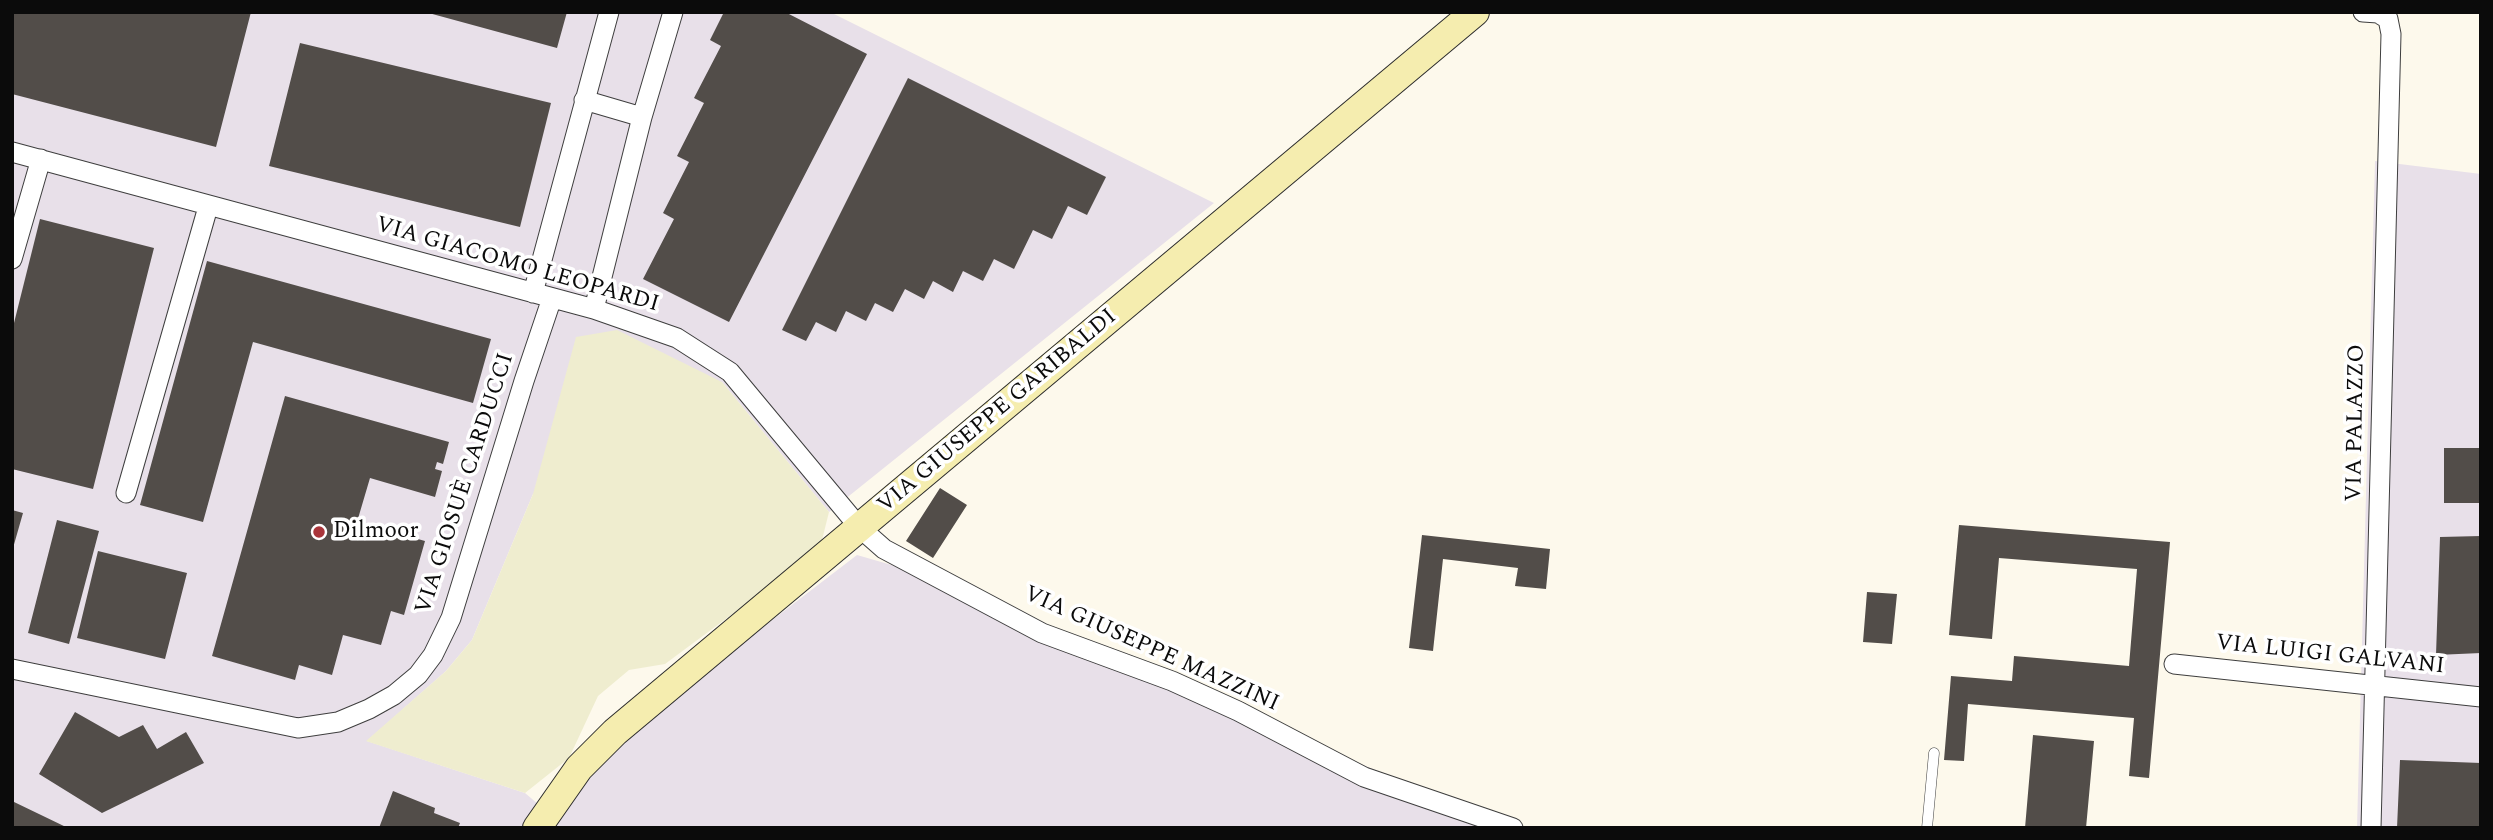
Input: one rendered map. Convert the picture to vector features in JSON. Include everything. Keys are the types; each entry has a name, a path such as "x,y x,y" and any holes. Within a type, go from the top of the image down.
{"street":[{"path":"533,293 609,12"},
{"path":"594,309 642,117 673,12"},
{"name":"VIA GIUSEPPE GARIBALDI","path":"537,828 579,768 615,732 859,527 952,453 1475,12"},
{"name":"VIA PALAZZO","path":"2363,12 2378,13 2388,19 2390,48 2371,828"},
{"path":"584,100 642,117"},
{"name":"VIA GIACOMO LEOPARDI","path":"12,152 594,309 677,338 730,372 859,527"},
{"path":"12,259 41,159"},
{"path":"126,493 208,207"},
{"name":"VIA GIOSUÈ CARDUCCI","path":"12,669 298,727 338,722 394,695 418,675 451,618 552,298"},
{"name":"VIA GIUSEPPE MAZZINI","path":"859,527 884,549 1042,633 1172,681 1238,711 1364,777 1513,828"},
{"name":"VIA LUIGI GALVANI","path":"2174,664 2481,697"}],"lane":[{"path":"1927,828 1934,753"}],"shaded area":[{"path":"12,12 830,12 1214,203 829,512 722,382 533,494 472,640 446,671 367,741 525,793 558,821 586,773 715,664 857,555 902,568 1511,828 12,828"},
{"path":"2375,161 2481,174 2481,828 2357,828"},
{"path":"617,330 722,382 829,512 822,540 797,566 665,664 629,670 598,696 569,758 525,793 366,741 446,671 472,640 533,494 576,337"}],"building":[{"path":"12,12 251,12 216,147 12,94"},
{"path":"425,12 567,12 557,48"},
{"path":"724,12 785,12 867,54 729,322 643,279 674,219 663,213 689,162 677,156 704,103 694,98 721,46 710,40"},
{"path":"300,43 551,103 520,227 269,166"},
{"path":"908,78 1106,177 1087,215 1068,206 1052,239 1033,230 1014,269 994,259 983,281 963,271 953,292 933,281 924,299 905,289 893,312 875,303 866,321 846,311 836,332 816,322 806,341 782,330"},
{"path":"40,219 154,248 93,489 12,469 12,331"},
{"path":"207,261 491,339 473,403 253,342 203,522 140,505"},
{"name":"Dilmoor","path":"285,396 449,442 443,464 437,462 435,469 442,471 435,497 370,478 357,522 425,541 404,615 391,611 381,645 343,635 332,675 299,665 295,680 212,656"},
{"path":"2444,448 2481,448 2481,503 2444,503"},
{"path":"940,488 967,505 933,558 906,541"},
{"path":"12,510 23,513 13,548 12,548"},
{"path":"57,520 99,531 69,644 28,633"},
{"path":"1959,525 2170,542 2149,778 2129,776 2134,718 1968,704 1964,761 1944,760 1951,676 2012,681 2014,656 2129,666 2137,569 1999,558 1992,639 1949,635"},
{"path":"1422,535 1550,549 1546,589 1515,586 1518,568 1443,559 1433,651 1409,648"},
{"path":"2481,536 2481,653 2436,655 2440,537"},
{"path":"98,551 187,573 165,659 77,638"},
{"path":"1867,592 1897,594 1892,644 1863,642"},
{"path":"75,712 119,737 143,725 157,749 186,732 204,763 102,813 39,774"},
{"path":"2033,735 2094,741 2086,828 2025,828"},
{"path":"2400,760 2481,763 2481,828 2397,828"},
{"path":"393,791 435,808 434,813 460,823 458,828 379,828"},
{"path":"12,801 68,828 12,828"}],"place":[{"name":"Dilmoor","path":"319,532"}]}
